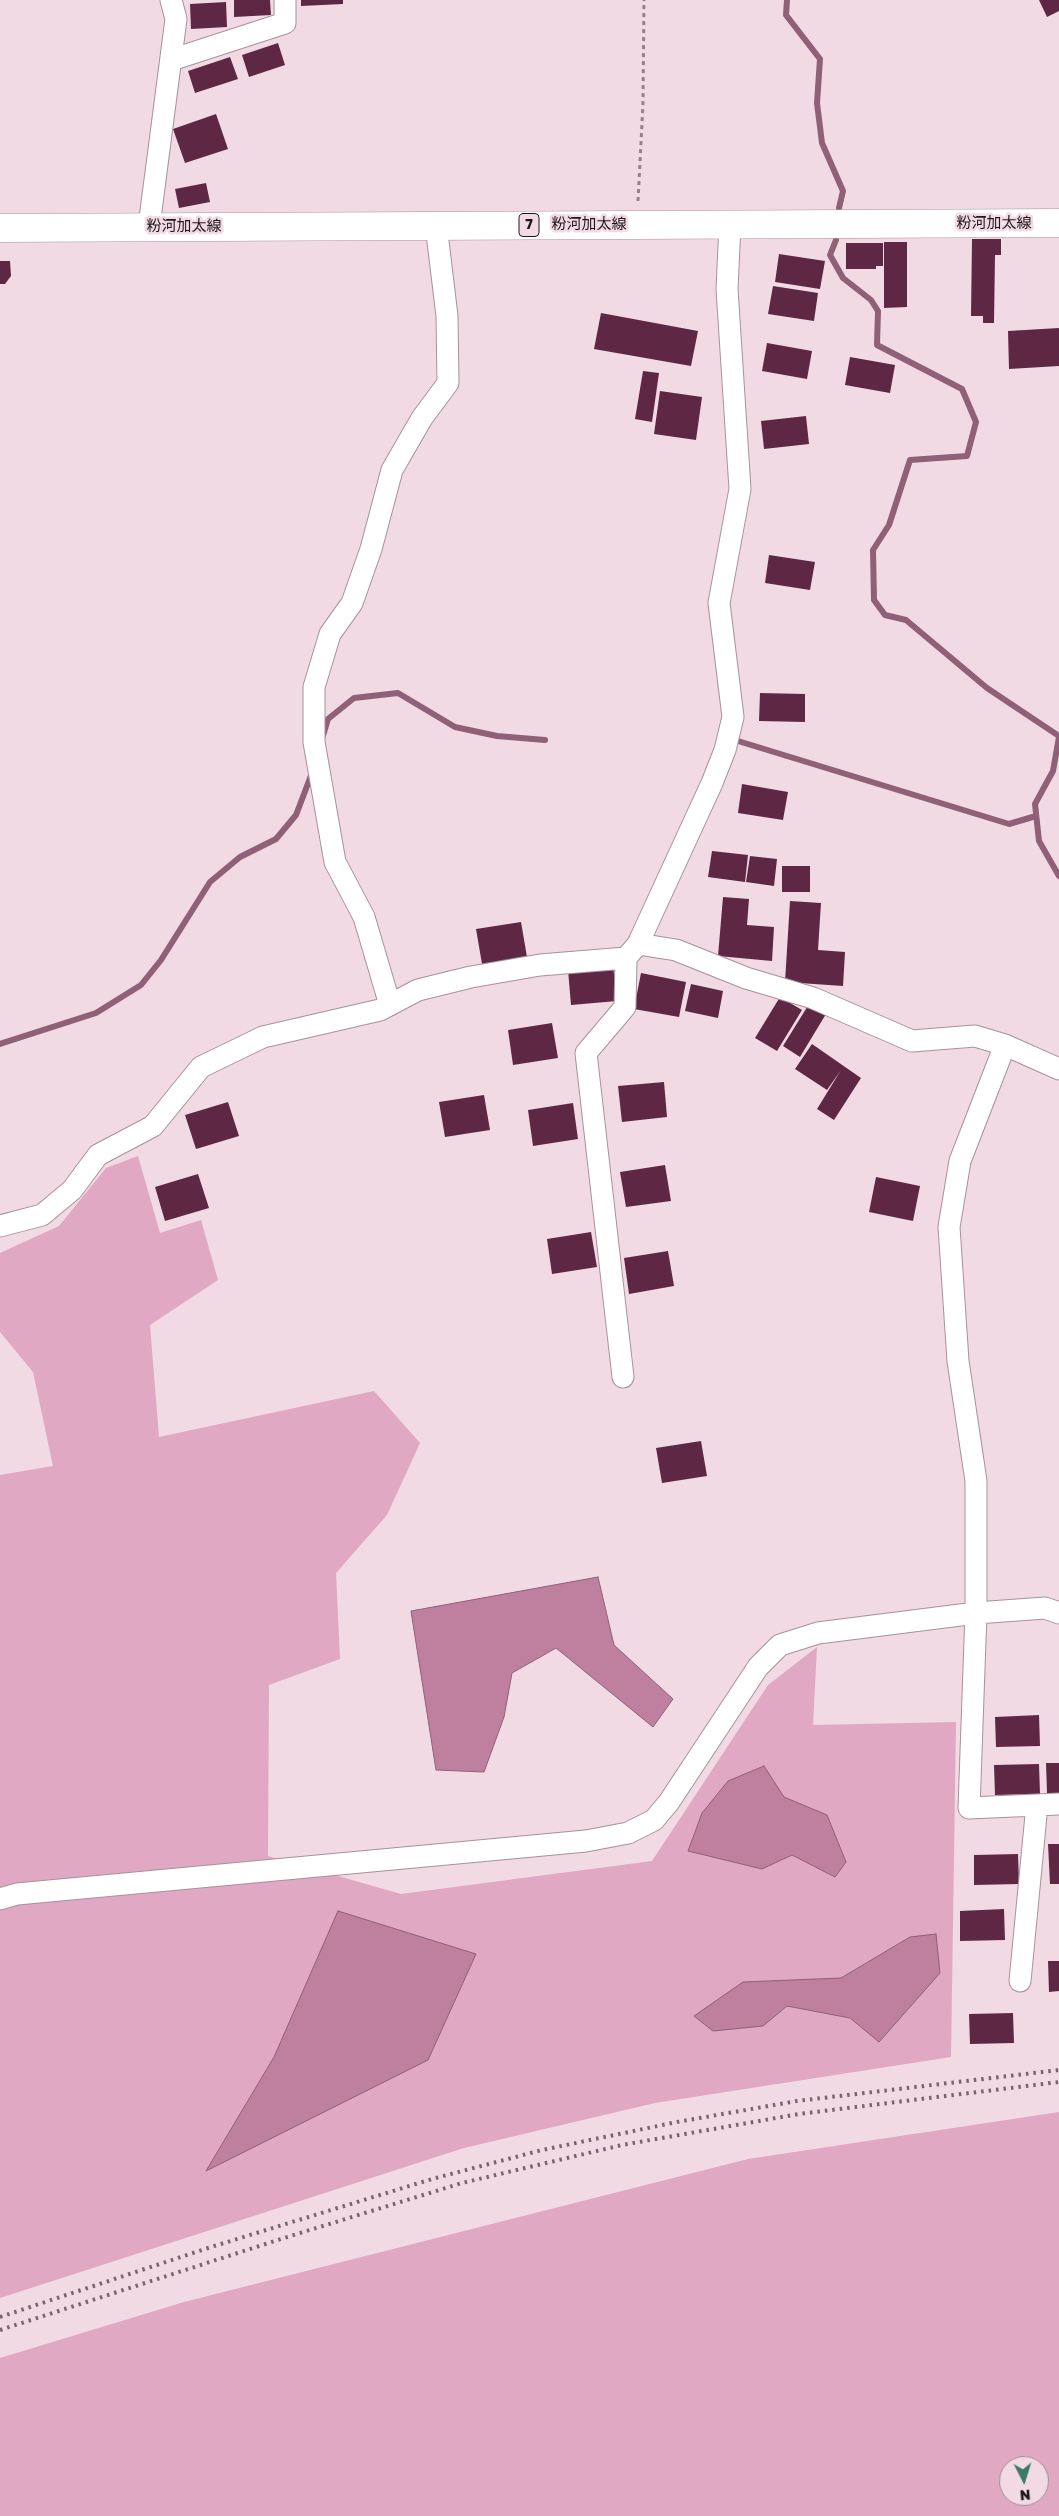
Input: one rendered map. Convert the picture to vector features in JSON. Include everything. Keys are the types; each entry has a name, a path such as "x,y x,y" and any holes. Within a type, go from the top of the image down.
{"main road":[{"name":"粉河加太線","path":"0,228 1059,223"}],"street":[{"path":"149,226 176,19 171,0"},
{"path":"171,60 286,23 285,0"},
{"path":"622,1377 586,1053 625,1007 632,951 712,783 726,750 733,717 719,603 740,489 727,289 730,224"},
{"path":"390,1005 364,917 335,862 314,742 314,687 330,634 352,603 371,549 392,470 422,418 448,383 447,316 436,225"},
{"path":"0,1226 42,1215 72,1190 98,1155 153,1126 201,1067 263,1038 380,1010 418,990 471,977 632,951 676,950 746,978 814,998 912,1041 975,1036 1005,1045 1059,1069"},
{"path":"1005,1045 960,1162 950,1227 958,1361 976,1481 976,1613 969,1808 1059,1804"},
{"path":"0,1899 17,1894 586,1840 628,1833 654,1820 669,1802 758,1667 780,1645 818,1633 976,1613 1045,1608 1059,1613"},
{"path":"1020,1981 1037,1805"}],"path":[{"path":"637,224 643,104 644,0"}],"shaded area":[{"path":"138,1156 160,1233 201,1220 218,1280 150,1325 159,1437 374,1391 420,1443 387,1515 336,1573 340,1659 269,1685 268,1856 401,1894 652,1861 768,1685 817,1647 813,1725 956,1722 951,2057 655,2103 464,2148 0,2298 0,1475 53,1466 33,1372 0,1332 0,1253 59,1226 106,1168"},
{"path":"598,1577 614,1645 673,1699 653,1727 556,1648 512,1673 504,1717 484,1772 436,1770 411,1611"},
{"path":"764,1766 784,1797 827,1815 846,1862 835,1877 792,1855 762,1869 688,1851 702,1813 728,1781"},
{"path":"338,1911 476,1954 428,2060 206,2171 274,2057"},
{"path":"936,1934 940,1973 879,2042 850,2018 787,2006 763,2026 713,2031 694,2016 743,1982 841,1978 910,1937"},
{"path":"1059,2112 1059,2516 0,2516 0,2358 184,2302 748,2159"}],"building":[{"path":"234,0 270,0 271,15 234,17"},
{"path":"301,0 343,0 343,4 301,6"},
{"path":"1039,0 1059,0 1059,11 1047,17"},
{"path":"226,2 227,27 191,29 190,4"},
{"path":"278,43 285,65 249,77 242,55"},
{"path":"230,57 238,79 195,93 188,71"},
{"path":"216,114 228,149 185,163 173,129"},
{"path":"206,183 210,202 179,208 175,189"},
{"path":"972,239 1001,239 1001,255 995,255 994,323 983,323 983,316 971,316"},
{"path":"884,242 907,242 907,307 884,308"},
{"path":"846,243 883,243 883,266 876,266 876,269 846,269"},
{"path":"779,254 825,261 820,289 775,282"},
{"path":"0,261 10,261 11,276 5,284 0,284"},
{"path":"773,286 818,293 814,321 768,314"},
{"path":"601,313 698,331 691,366 594,349"},
{"path":"1059,328 1059,366 1009,369 1008,331"},
{"path":"767,343 812,351 807,379 762,371"},
{"path":"850,357 895,365 890,393 845,385"},
{"path":"643,371 659,373 652,422 635,419"},
{"path":"660,391 702,397 696,440 654,434"},
{"path":"806,416 809,444 764,449 761,421"},
{"path":"769,555 815,562 810,590 765,583"},
{"path":"760,693 805,694 805,722 759,721"},
{"path":"742,784 788,792 783,820 738,813"},
{"path":"712,851 748,855 745,882 708,877"},
{"path":"750,856 777,859 774,886 746,882"},
{"path":"782,866 810,866 810,892 782,892"},
{"path":"723,897 749,899 747,925 774,927 772,961 718,956"},
{"path":"790,901 821,903 818,950 845,952 843,986 785,982"},
{"path":"521,922 527,957 482,964 476,929"},
{"path":"613,965 617,1001 571,1005 568,970"},
{"path":"641,973 686,982 679,1017 634,1009"},
{"path":"691,984 723,991 718,1018 685,1011"},
{"path":"780,997 802,1010 777,1051 755,1038"},
{"path":"809,1004 826,1014 800,1057 783,1046"},
{"path":"552,1023 558,1058 513,1065 508,1030"},
{"path":"812,1044 861,1078 834,1120 817,1109 841,1070 827,1090 795,1069"},
{"path":"664,1082 667,1117 622,1122 618,1086"},
{"path":"484,1095 490,1130 445,1137 439,1102"},
{"path":"228,1102 239,1136 196,1149 185,1115"},
{"path":"573,1103 578,1139 533,1146 528,1110"},
{"path":"665,1165 671,1201 626,1207 620,1172"},
{"path":"198,1174 209,1208 165,1221 155,1187"},
{"path":"876,1177 920,1186 913,1221 869,1212"},
{"path":"591,1232 597,1267 552,1274 547,1239"},
{"path":"668,1251 674,1286 629,1294 624,1258"},
{"path":"701,1441 707,1476 662,1483 656,1448"},
{"path":"1039,1715 1040,1746 996,1747 995,1717"},
{"path":"1046,1763 1059,1763 1059,1793 1047,1793"},
{"path":"1039,1764 1040,1794 995,1795 994,1765"},
{"path":"1048,1844 1059,1844 1059,1884 1050,1884"},
{"path":"1018,1854 1019,1884 974,1885 974,1855"},
{"path":"1004,1909 1005,1940 960,1941 960,1911"},
{"path":"1048,1961 1059,1961 1059,1991 1049,1992"},
{"path":"1013,2013 1014,2043 970,2044 969,2014"}],"waterway":[{"path":"787,0 786,15 820,59 817,103 822,143 843,191 839,208"},
{"path":"836,240 830,255 843,278 871,300 878,311 877,345 962,389 976,422 967,456 910,460 889,525 873,550 874,600 885,615 906,620 987,688 1059,736"},
{"path":"322,739 328,719 354,698 398,693 455,727 497,736 545,740"},
{"path":"1059,737 1053,771 1035,804 1039,841 1059,876"},
{"path":"738,741 1009,824 1036,816"},
{"path":"0,1044 96,1013 141,985 161,960 210,882 240,857 276,839 296,815 312,773"}],"railway":[{"path":"0,2317 211,2247 432,2179 542,2150 677,2122 797,2101 1059,2070"},
{"path":"0,2330 284,2238 462,2183 622,2145 799,2114 1059,2082"}]}
